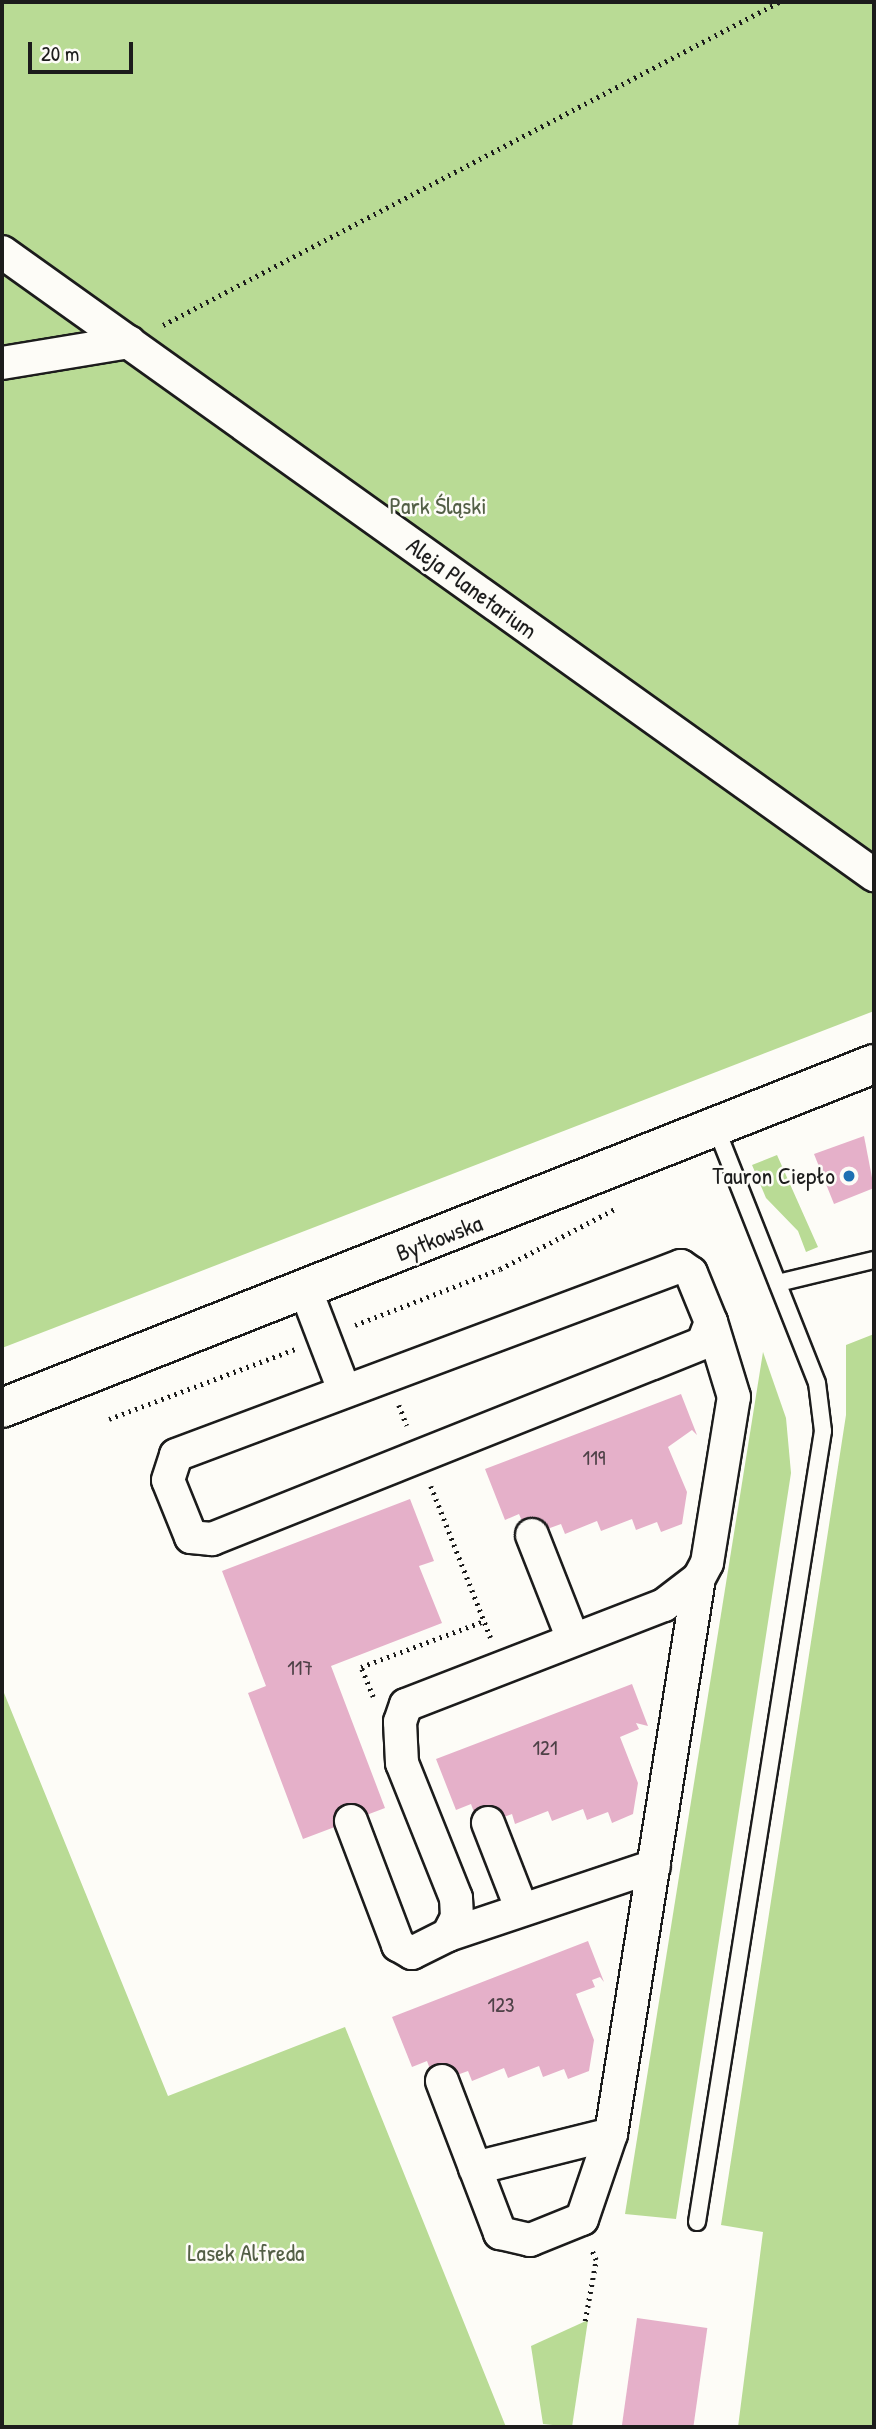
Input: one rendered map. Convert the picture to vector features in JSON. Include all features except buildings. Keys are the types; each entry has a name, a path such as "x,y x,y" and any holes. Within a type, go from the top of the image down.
{"street":[{"name":"Aleja Planetarium","path":"2,251 874,875"},
{"path":"2,363 129,342"},
{"name":"Bytkowska","path":"2,1408 306,1291 874,1064"},
{"path":"442,2081 500,2233 530,2240 578,2221 611,2134 699,1578 707,1563 734,1396 711,1322 691,1273 671,1267 176,1455 168,1480 191,1536 212,1539 427,1475 703,1343 711,1322"},
{"path":"306,1291 344,1390"},
{"path":"533,1535 573,1639"},
{"path":"448,1935 457,1917 456,1898 402,1763 400,1722 406,1705 420,1697 664,1605 699,1578"},
{"path":"351,1821 398,1945 412,1953 448,1935 654,1866"},
{"path":"488,1823 522,1910"},
{"path":"475,2168 611,2134"}],"lane":[{"path":"697,2222 822,1431 817,1383 715,1126"},
{"path":"778,1283 874,1260"}],"path":[{"path":"129,342 779,2"},
{"path":"109,1419 500,1269 623,1205"},
{"path":"387,1375 502,1666"},
{"path":"135,1396 139,1408"},
{"path":"400,1722 376,1705 361,1667 484,1621"},
{"path":"578,2221 596,2260 585,2321"}],"green space":[{"name":"Park Śląski","path":"2,2 874,2 874,1011 2,1348"},
{"path":"777,1155 818,1247 806,1252 798,1231 766,1198 752,1165"},
{"path":"874,1334 874,2427 738,2427 763,2232 721,2225 846,1415 846,1345"},
{"path":"763,1352 786,1418 791,1473 676,2219 625,2214"},
{"name":"Lasek Alfreda","path":"2,1688 168,2096 345,2027 506,2427 2,2427"},
{"path":"588,2320 572,2427 543,2424 531,2346"}],"place":[{"name":"Tauron Ciepło","path":"849,1176"}]}
